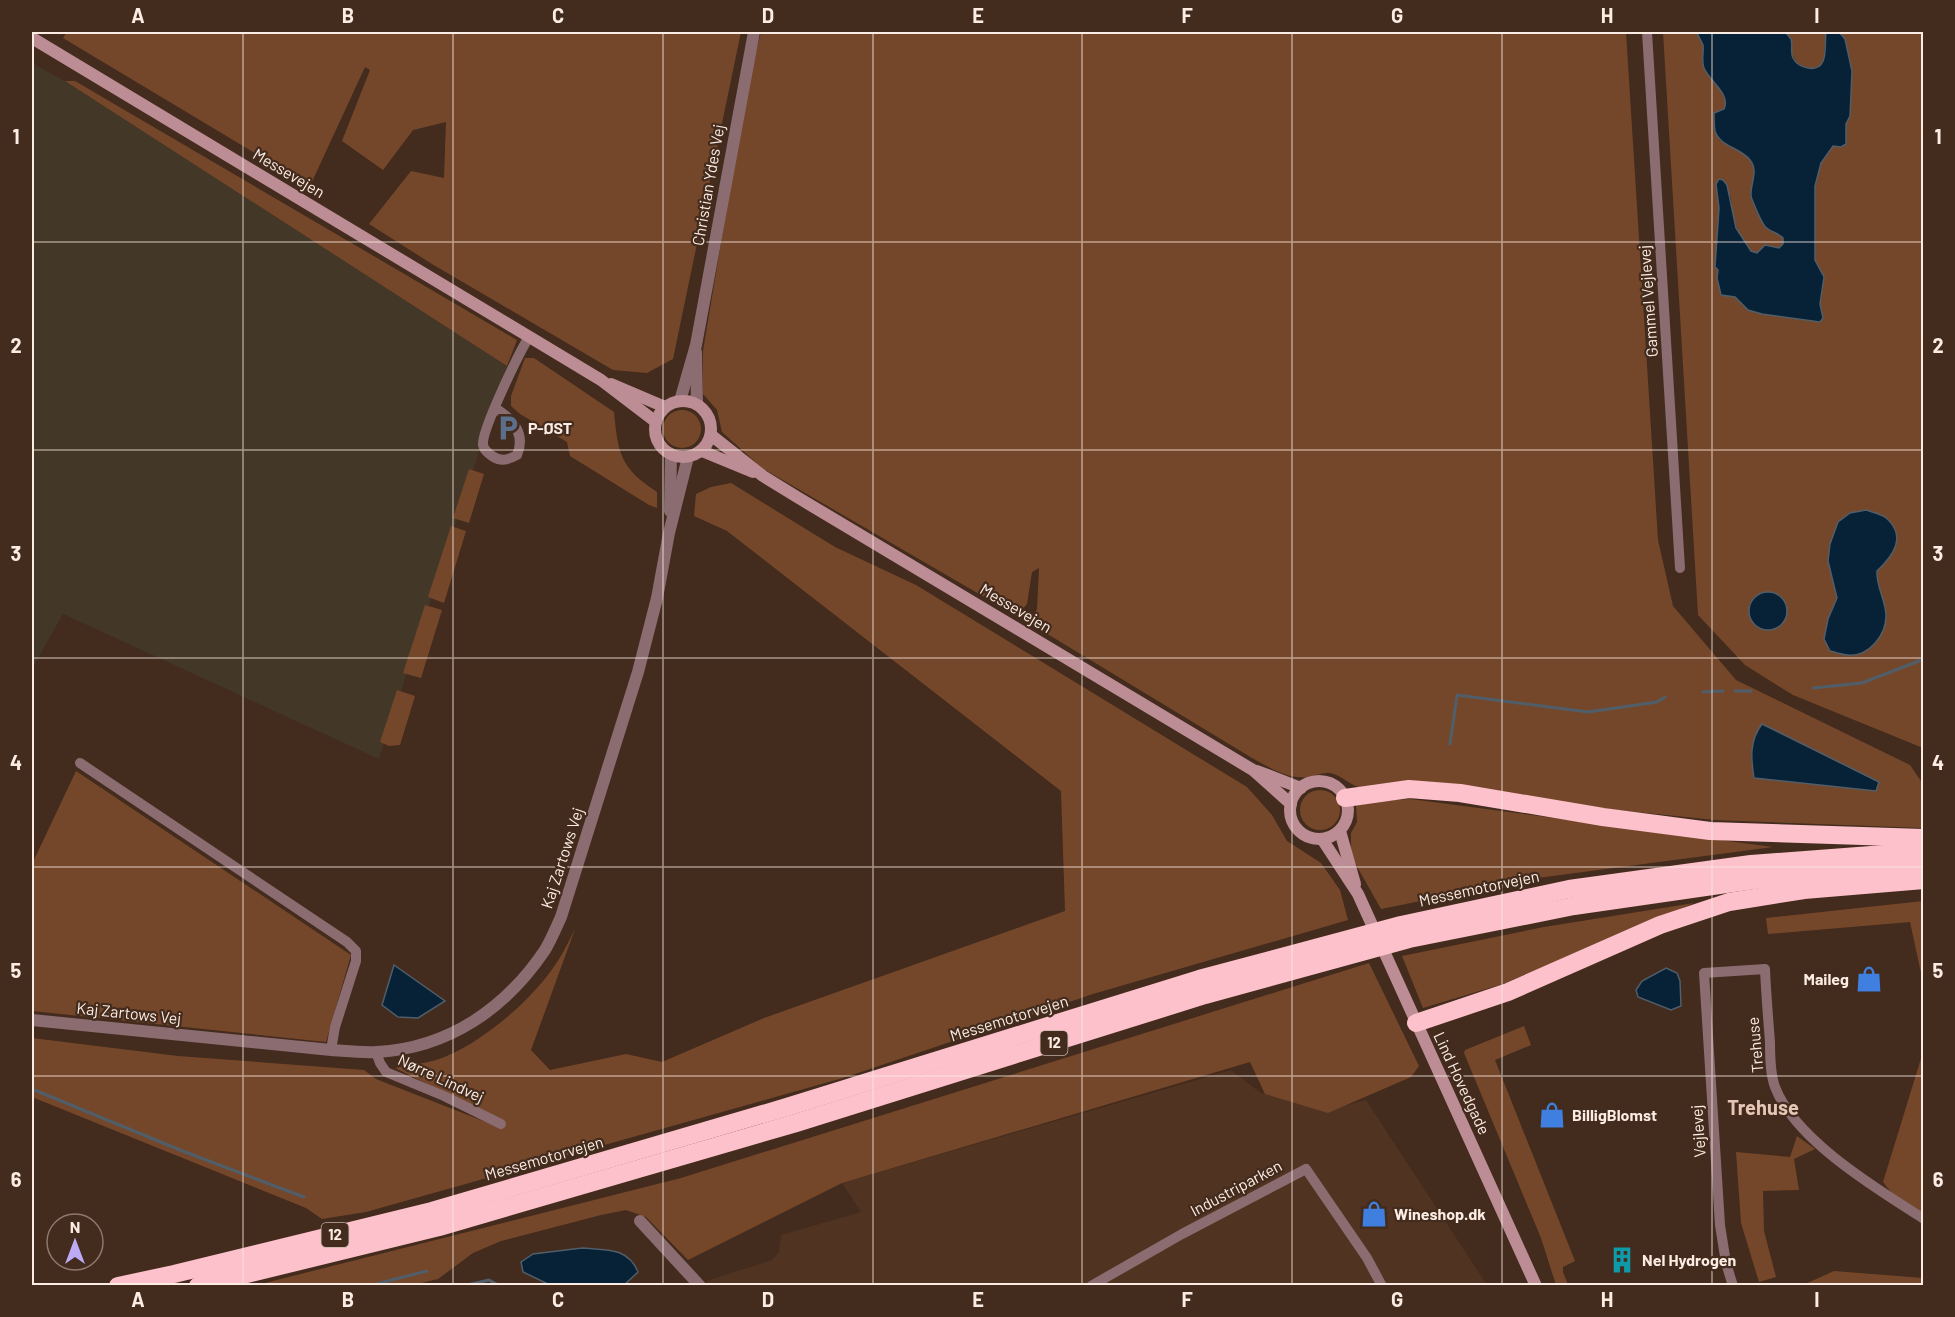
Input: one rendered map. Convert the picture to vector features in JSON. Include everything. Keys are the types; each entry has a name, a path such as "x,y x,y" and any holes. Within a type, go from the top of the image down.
{"highway":[{"path":"1345,798 1409,789 1450,792 1603,817 1710,831 1923,838"},
{"name":"Messemotorvejen","path":"118,1286 443,1208 799,1104 1199,979 1401,924 1569,889 1751,864 1923,851"},
{"name":"12","path":"198,1286 439,1227 796,1123 1205,995 1409,939 1574,906 1754,880 1923,867"},
{"path":"1416,1023 1508,992 1660,924 1729,902 1804,890 1923,880"}],"main road":[{"name":"Messevejen","path":"32,38 601,380 656,422"},
{"name":"Messevejen","path":"601,380 665,407"},
{"path":"680,401 697,404 709,416 712,425 711,435 702,451 688,457 671,454 662,448 657,440 656,422 665,407 680,401"},
{"name":"Messevejen","path":"711,435 763,476 1253,770 1301,788"},
{"name":"Messevejen","path":"702,451 763,476"},
{"name":"Messevejen","path":"1253,770 1291,804"},
{"path":"1320,781 1330,784 1339,789 1345,798 1347,816 1340,831 1331,837 1310,838 1300,833 1290,814 1294,795 1310,783 1320,781"},
{"name":"Lind Hovedgade","path":"1340,831 1358,894 1536,1286"},
{"name":"Lind Hovedgade","path":"1322,839 1358,894"}],"street":[{"name":"Christian Ydes Vej","path":"680,401 696,345 754,32"},
{"name":"Gammel Vejlevej","path":"1647,32 1680,568"},
{"path":"495,408 510,418 518,430 522,444 518,455 507,461 495,459 486,452 483,445 485,433 495,408 529,337"},
{"name":"Christian Ydes Vej","path":"696,345 697,404"},
{"name":"Kaj Zartows Vej","path":"669,533 671,454"},
{"name":"Kaj Zartows Vej","path":"32,1020 331,1050 376,1052 399,1050 430,1042 484,1016 527,974 561,917 583,827 638,672 688,457"},
{"path":"80,763 347,942 356,951 356,961 335,1027 331,1050"},
{"name":"Trehuse","path":"1704,973 1765,969 1771,1069 1775,1086 1784,1104 1825,1150 1865,1181 1923,1219"},
{"name":"Vejlevej","path":"1704,973 1720,1225 1726,1263 1733,1286"},
{"name":"Nørre Lindvej","path":"376,1052 386,1072 444,1096 501,1124"},
{"name":"Industriparken","path":"1091,1286 1182,1234 1306,1169 1367,1258 1382,1286"},
{"path":"640,1221 700,1286"}],"shaded area":[{"path":"67,32 741,32 673,359 647,373 613,370 432,264 369,224 411,171 444,178 446,122 413,130 383,170 342,141 370,70 365,67 310,186 63,38"},
{"path":"761,32 1626,32 1658,540 1673,606 1736,680 1910,765 1923,784 1923,828 1715,820 1617,810 1460,787 1361,788 1330,773 1306,777 1285,774 1252,758 1031,624 1037,609 1039,568 1032,572 1027,604 1017,616 762,468 722,432 717,410 703,394 703,351 746,93"},
{"path":"1663,32 1697,32 1703,45 1704,68 1725,98 1724,109 1715,112 1719,140 1741,151 1751,161 1754,178 1751,198 1754,206 1766,227 1783,238 1783,244 1779,248 1769,245 1757,253 1751,252 1736,226 1731,197 1716,184 1719,208 1717,278 1721,295 1735,297 1752,310 1775,316 1823,318 1820,304 1824,277 1815,260 1815,186 1821,163 1828,151 1833,146 1846,144 1846,124 1850,116 1852,71 1845,39 1839,32 1923,32 1923,748 1793,695 1745,665 1698,615"},
{"path":"1785,32 1826,32 1821,65 1809,68 1798,65 1792,54 1792,40"},
{"path":"32,63 65,81 507,366 379,759 63,614 32,669"},
{"path":"65,81 75,81 517,340 507,366"},
{"path":"525,358 534,358 614,412 617,438 623,458 635,475 657,492 657,508 570,456 567,442 520,414 511,406 511,396"},
{"path":"682,410 696,415 701,429 696,443 682,448 668,443 663,429 668,415"},
{"path":"469,469 484,474 469,523 453,518"},
{"path":"731,483 835,547 916,585 1247,787 1272,815 1287,841 1321,863 1340,890 1348,920 1093,994 843,1078 366,1212 322,1219 306,1208 32,1097 32,1038 178,1056 364,1070 376,1079 501,1128 506,1123 395,1068 452,1054 504,1020 547,976 575,929 531,1050 550,1070 626,1054 662,1062 764,1018 1065,911 1061,791 727,531 694,516 696,494 711,487"},
{"path":"451,526 466,531 444,603 428,597"},
{"path":"425,605 442,610 421,678 403,673"},
{"path":"397,690 415,696 400,745 389,746 380,742"},
{"path":"76,771 351,955 326,1042 32,1011 32,864"},
{"path":"1320,790 1334,796 1340,810 1334,824 1320,830 1306,824 1300,810 1306,796"},
{"path":"1410,799 1773,847 1530,879 1381,909 1351,856 1351,833 1357,822 1356,803"},
{"path":"1923,901 1923,982 1910,922 1768,934 1766,918"},
{"path":"1694,903 1503,984 1423,1008 1402,956 1544,927"},
{"path":"1369,963 1419,1066 1411,1077 1328,1113 1265,1094 1250,1062 842,1183 688,1260 646,1217 626,1210 501,1241 473,1253 438,1279 413,1285 253,1286 681,1178"},
{"path":"1524,1026 1531,1045 1495,1060 1575,1261 1563,1267 1568,1285 1556,1285 1541,1238 1464,1053 1465,1050"},
{"path":"1923,1052 1923,1214 1894,1196 1883,1182"},
{"path":"1231,1070 1261,1093 1329,1110 1366,1100 1487,1285 710,1286 706,1281 772,1260 779,1252 781,1235 861,1212 842,1183"},
{"path":"1797,1136 1815,1149 1794,1159 1799,1190 1763,1191 1764,1231 1776,1277 1759,1282 1741,1223 1736,1152 1790,1157"},
{"path":"1834,1271 1923,1278 1923,1285 1803,1285"}],"water":[{"path":"1697,32 1785,32 1791,39 1794,60 1799,65 1808,68 1820,66 1823,62 1826,32 1839,32 1845,39 1852,71 1846,144 1841,147 1833,146 1821,163 1815,186 1815,260 1824,277 1820,304 1823,318 1820,322 1762,314 1748,310 1735,297 1721,295 1717,278 1718,270 1715,267 1719,208 1716,184 1719,179 1727,185 1736,228 1751,251 1757,253 1765,245 1779,248 1783,244 1783,238 1766,227 1755,206 1751,196 1753,164 1746,156 1725,144 1717,136 1714,113 1724,109 1725,98 1704,68 1703,45"},
{"path":"1866,510 1885,517 1892,524 1896,531 1896,546 1877,571 1886,610 1883,631 1869,649 1855,655 1846,655 1830,651 1824,639 1828,619 1837,598 1828,561 1830,544 1838,522 1850,513"},
{"path":"1768,592 1782,597 1787,611 1782,625 1768,630 1754,625 1749,611 1754,597"},
{"path":"1762,724 1879,782 1876,791 1754,778 1753,744"},
{"path":"394,965 445,1001 418,1018 398,1017 382,1005"},
{"path":"1666,968 1677,973 1680,981 1681,1006 1671,1010 1638,997 1636,990 1642,981"},
{"path":"582,1248 615,1251 622,1254 634,1264 638,1272 624,1285 550,1285 523,1272 521,1262 533,1254"}],"waterway":[{"path":"1813,688 1862,683 1924,659"},
{"path":"1703,692 1723,691"},
{"path":"1735,691 1751,691"},
{"path":"1450,744 1457,695 1588,712 1657,702 1665,697"},
{"path":"32,1089 180,1150 304,1197"},
{"path":"368,1286 427,1271"},
{"path":"463,1286 489,1280 500,1286"}],"place":[{"name":"P-ØST","path":"508,428"},
{"name":"Maileg","path":"1869,979"},
{"name":"BilligBlomst","path":"1552,1115"},
{"name":"Wineshop.dk","path":"1374,1214"},
{"name":"Nel Hydrogen","path":"1622,1260"}],"district":[{"name":"Trehuse","path":"1763,1108"}]}
